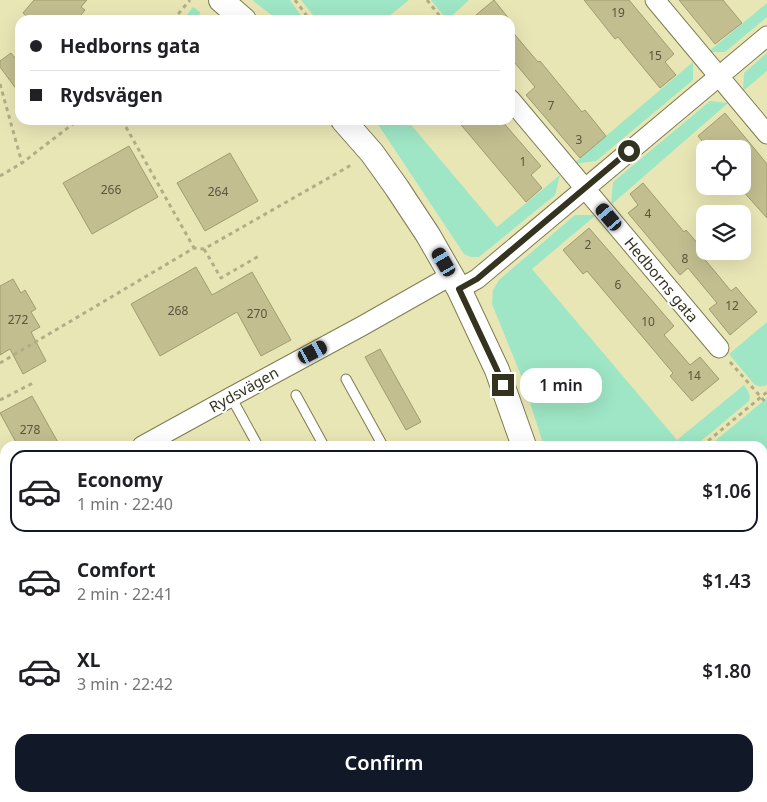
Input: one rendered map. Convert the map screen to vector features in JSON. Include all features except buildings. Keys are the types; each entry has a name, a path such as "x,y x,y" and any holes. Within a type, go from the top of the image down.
{"street":[{"path":"655,0 767,134"},
{"path":"224,2 238,15"},
{"path":"455,282 477,279 767,36"},
{"name":"Hedborns gata","path":"515,105 719,348"},
{"path":"347,125 372,153 397,188 428,235 455,282 497,370 522,441"},
{"name":"Rydsvägen","path":"151,441 362,326 455,282"}],"lane":[{"path":"346,379 380,441"},
{"path":"296,395 321,441"},
{"path":"231,396 255,441"}],"path":[{"path":"177,15 190,0"},
{"path":"295,0 306,15"},
{"path":"427,0 440,15"},
{"path":"0,84 22,163"},
{"path":"0,176 22,163 71,125"},
{"path":"125,125 194,248"},
{"path":"0,363 194,248 204,249 355,162"},
{"path":"204,249 221,278 259,256"},
{"path":"719,348 767,404"},
{"path":"0,400 35,382"},
{"path":"708,441 767,392"}],"green space":[{"path":"252,0 290,0 300,15 272,15"},
{"path":"301,0 409,0 390,15 313,15"},
{"path":"431,0 469,0 452,15 443,15"},
{"path":"767,3 767,17 725,52 708,52"},
{"path":"193,7 200,12 200,15 187,15"},
{"path":"767,53 767,71 743,91 744,73"},
{"path":"693,62 693,80 596,161 573,164"},
{"path":"710,101 728,103 611,205 613,182"},
{"path":"378,125 411,125 497,227 560,175 555,195 479,257 471,257 464,254"},
{"path":"575,215 596,215 532,269 677,440 744,385 750,396 749,401 701,441 542,441 522,378 492,304 493,290 499,280"},
{"path":"767,322 767,385 757,386 729,354"},
{"path":"767,398 767,441 715,441"}],"route":[{"path":"503,385 459,289 477,279 629,151"}]}
